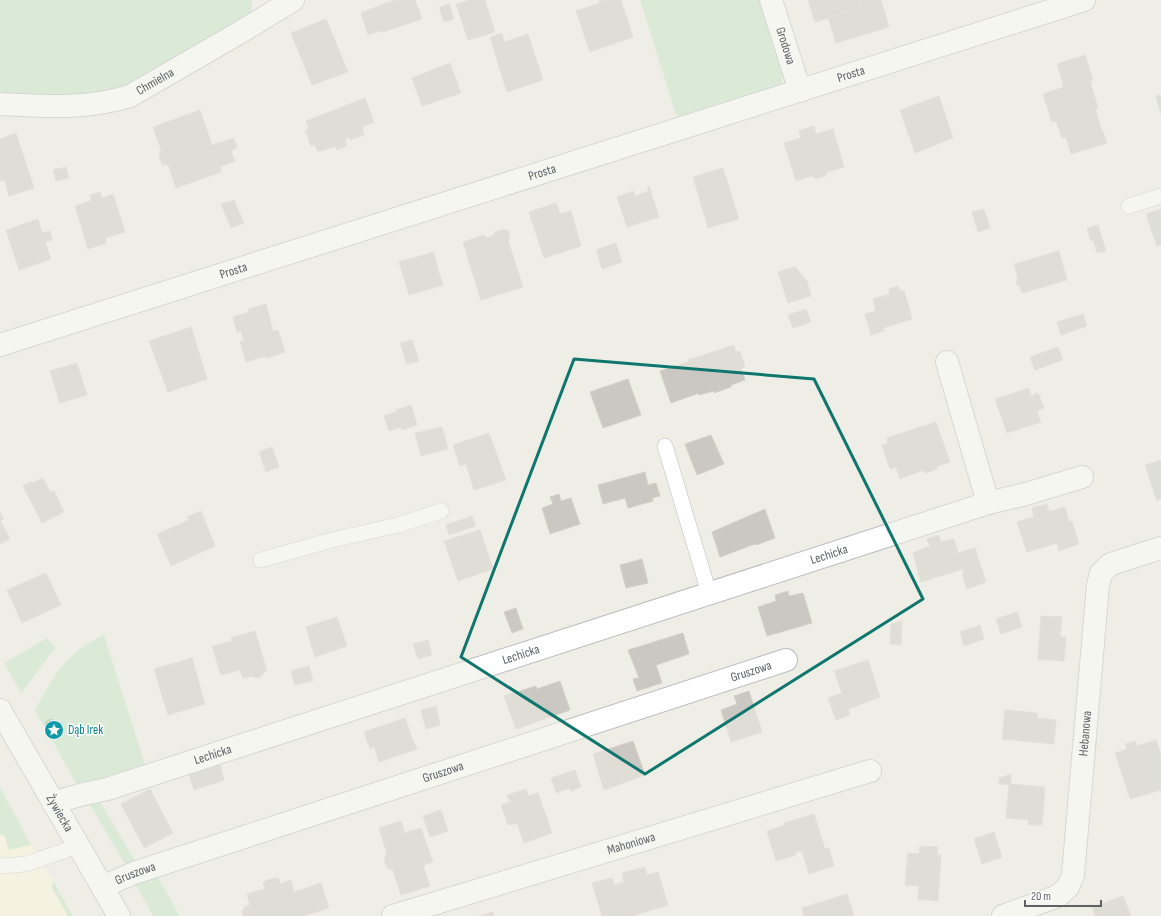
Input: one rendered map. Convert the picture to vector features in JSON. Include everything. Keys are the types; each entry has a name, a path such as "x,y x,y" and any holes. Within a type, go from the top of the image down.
{"street":[{"name":"Chmielna","path":"0,104 65,106 93,105 111,102 130,96 293,0"},
{"name":"Grodowa","path":"771,0 800,91"},
{"name":"Prosta","path":"0,346 1084,0"},
{"path":"947,362 988,503"},
{"name":"Lechicka","path":"53,803 107,789 988,503 1026,494 1082,477"},
{"name":"Hebanowa","path":"1003,916 1058,896 1068,887 1073,875 1098,585 1101,573 1111,564 1161,548"},
{"name":"Gruszowa","path":"102,887 134,873 786,660"},
{"name":"Żywiecka","path":"0,710 102,887 114,913"},
{"name":"Mahoniowa","path":"393,916 870,771"}],"lane":[{"path":"1129,206 1161,196"},
{"path":"665,446 709,593"},
{"path":"261,560 332,540 398,525 441,511"},
{"path":"0,866 26,864 78,846"}],"highlighted area":[{"path":"574,359 814,379 923,599 645,774 461,657"}],"shaded area":[{"path":"0,787 31,845 73,916 0,916"}],"green space":[{"path":"0,0 252,0 251,19 109,97 0,99"},
{"path":"640,0 763,0 783,74 782,85 678,121"},
{"path":"104,635 147,771 98,783 76,783 35,710 49,685 66,662 83,647"},
{"path":"47,638 56,648 21,693 4,663"},
{"path":"0,787 31,845 9,850 4,835 0,835"},
{"path":"98,798 138,866 128,869 88,802"},
{"path":"155,872 180,916 153,916 136,885 138,880"},
{"path":"54,883 73,916 68,916 51,886"}],"building":[{"path":"394,0 415,0 422,19 383,32 383,30 368,35 361,13"},
{"path":"470,0 485,0 495,32 468,40 456,4"},
{"path":"621,0 633,37 590,52 576,11 600,3 599,1"},
{"path":"808,0 859,0 861,7 815,22"},
{"path":"859,0 881,0 889,27 836,43 828,18 861,7"},
{"path":"449,4 454,19 444,22 439,7"},
{"path":"326,19 348,72 312,85 291,33"},
{"path":"502,33 504,42 528,34 543,80 507,92 490,37"},
{"path":"1085,55 1093,80 1090,81 1098,108 1095,109 1107,143 1071,154 1066,137 1062,138 1056,121 1052,122 1043,94 1064,87 1057,64"},
{"path":"450,63 461,93 422,106 412,78"},
{"path":"1161,95 1161,114 1156,96"},
{"path":"939,96 953,138 915,153 900,110"},
{"path":"365,98 374,122 362,127 364,135 350,140 349,137 345,139 347,146 337,150 335,146 318,152 315,145 311,146 305,130 309,129 306,121"},
{"path":"200,110 212,145 234,138 237,148 231,151 235,161 220,167 221,172 176,188 168,165 162,164 159,155 161,149 153,127"},
{"path":"814,126 816,134 833,129 844,167 827,172 825,176 816,179 812,176 796,181 784,143 801,138 799,131"},
{"path":"16,133 34,188 9,196 5,181 0,181 0,139"},
{"path":"66,167 69,178 56,181 53,170"},
{"path":"723,168 739,219 708,228 693,177"},
{"path":"649,186 659,217 627,227 617,197 633,191 635,196 649,191 647,187"},
{"path":"100,192 102,198 113,194 125,232 105,238 106,243 88,249 75,206 91,201 90,195"},
{"path":"234,200 244,223 231,228 221,204"},
{"path":"556,203 560,214 571,211 581,246 544,258 529,212"},
{"path":"984,209 990,228 978,232 972,212"},
{"path":"1161,209 1161,245 1157,246 1146,214"},
{"path":"38,219 42,233 50,231 52,240 45,242 51,259 19,270 6,230"},
{"path":"1098,225 1106,251 1097,253 1087,228"},
{"path":"504,229 509,232 510,236 508,240 523,287 481,300 463,242 484,235 486,238 492,236 495,232"},
{"path":"616,243 622,262 602,269 596,250"},
{"path":"1059,251 1067,280 1022,293 1020,286 1017,285 1016,281 1018,278 1014,264"},
{"path":"433,252 443,285 409,295 399,262"},
{"path":"795,267 807,281 811,296 788,303 778,272"},
{"path":"898,286 900,291 904,290 912,319 883,328 884,331 871,335 865,314 876,311 873,299 890,294 889,289"},
{"path":"266,304 273,331 278,330 285,352 267,358 266,356 246,362 240,341 244,341 241,331 237,332 233,317 249,312 248,309"},
{"path":"806,309 811,322 793,328 788,315"},
{"path":"1083,314 1087,326 1061,335 1057,322"},
{"path":"191,327 207,379 168,392 149,341"},
{"path":"412,340 419,361 407,364 400,343"},
{"path":"734,345 736,352 740,351 745,367 741,368 745,380 714,393 714,391 699,395 699,393 671,403 660,371"},
{"path":"1058,347 1063,360 1035,370 1030,357"},
{"path":"77,363 87,395 60,403 50,371"},
{"path":"628,379 641,415 603,428 590,392"},
{"path":"1029,388 1031,396 1038,393 1044,408 1037,411 1041,422 1007,433 995,399"},
{"path":"411,405 417,425 402,430 401,427 389,431 384,416"},
{"path":"936,422 950,462 936,467 937,469 925,473 924,470 900,479 896,467 890,469 882,446 888,443 887,438"},
{"path":"442,427 448,449 421,456 415,433"},
{"path":"489,433 506,480 474,490 466,464 460,466 453,445"},
{"path":"711,435 724,464 697,475 685,444"},
{"path":"272,447 279,467 266,472 259,452"},
{"path":"1161,460 1161,499 1157,501 1145,465"},
{"path":"645,472 648,485 656,483 660,496 652,498 653,501 628,508 625,498 603,504 598,485"},
{"path":"43,478 50,492 54,491 64,512 42,523 23,486 32,481 33,483"},
{"path":"559,494 561,501 571,498 580,524 550,534 542,508 553,504 550,497"},
{"path":"1047,504 1049,512 1065,507 1069,522 1072,521 1079,544 1059,551 1057,543 1027,552 1017,522 1034,517 1032,508"},
{"path":"765,509 775,538 720,557 712,532"},
{"path":"201,511 215,546 171,566 157,534 189,520 187,517"},
{"path":"0,512 4,519 0,520"},
{"path":"472,516 476,526 449,535 446,525"},
{"path":"0,520 10,539 0,544"},
{"path":"480,530 493,569 458,581 444,541"},
{"path":"939,535 941,542 954,539 958,553 975,548 986,582 967,589 962,574 964,573 963,569 921,582 913,553 930,546 927,539"},
{"path":"642,559 648,583 626,588 620,565"},
{"path":"46,573 61,605 22,623 7,590"},
{"path":"788,591 789,596 803,593 812,623 767,636 758,607 776,601 775,595"},
{"path":"516,608 523,629 512,633 504,612"},
{"path":"1017,612 1022,627 1001,634 996,619"},
{"path":"1041,616 1062,617 1060,637 1066,637 1064,661 1038,659"},
{"path":"337,617 347,646 315,657 306,627"},
{"path":"902,621 901,645 890,644 891,624"},
{"path":"980,625 984,639 964,646 960,632"},
{"path":"255,631 267,671 264,672 262,676 257,678 252,676 243,678 240,670 221,675 212,646 232,641 231,638"},
{"path":"683,633 689,654 656,665 662,683 637,691 633,679 639,678 628,650"},
{"path":"428,640 432,655 418,659 413,644"},
{"path":"192,658 205,704 168,715 154,669"},
{"path":"868,660 880,697 848,709 850,715 836,720 828,698 842,693 834,671"},
{"path":"309,666 313,681 295,685 291,671"},
{"path":"560,681 570,710 516,729 504,696 536,686 537,689"},
{"path":"749,691 762,732 731,742 721,710 737,704 734,696"},
{"path":"436,706 440,725 426,729 421,710"},
{"path":"1005,710 1038,713 1037,718 1056,720 1054,744 1002,739"},
{"path":"405,718 417,749 379,762 374,747 370,749 364,732"},
{"path":"1156,740 1161,755 1161,790 1130,799 1115,753 1127,749 1125,744 1135,741 1137,746"},
{"path":"633,741 645,775 604,790 593,754"},
{"path":"220,765 224,780 194,790 189,774"},
{"path":"575,770 581,787 571,791 570,788 556,793 551,778"},
{"path":"1012,774 1010,784 1045,787 1042,825 1028,825 1029,820 1006,818 1009,785 999,784 999,778"},
{"path":"150,789 173,833 144,848 121,804"},
{"path":"526,789 528,796 538,793 552,833 524,843 517,823 508,825 501,805 510,802 507,795"},
{"path":"441,810 448,831 430,837 423,816"},
{"path":"814,814 825,849 829,848 834,866 809,874 802,851 795,852 796,855 776,861 767,831 785,825 784,823"},
{"path":"401,821 405,833 421,828 433,862 423,865 430,886 401,895 393,870 387,868 384,858 387,854 379,828"},
{"path":"994,832 1002,857 982,864 974,839"},
{"path":"920,846 938,847 937,855 941,855 938,901 918,899 919,886 905,885 908,853 919,854"},
{"path":"645,867 647,875 658,872 668,905 632,916 602,916 592,883 612,878 614,885 624,882 622,873"},
{"path":"275,878 279,879 280,884 291,880 294,892 321,883 329,908 303,916 243,916 242,912 245,907 250,905 247,894 265,889 263,883 267,880"},
{"path":"847,894 854,916 804,916 802,908"},
{"path":"1123,896 1131,916 1095,916 1092,907"},
{"path":"493,912 494,916 479,916"}],"place":[{"name":"Dąb Irek","path":"54,730"}]}
